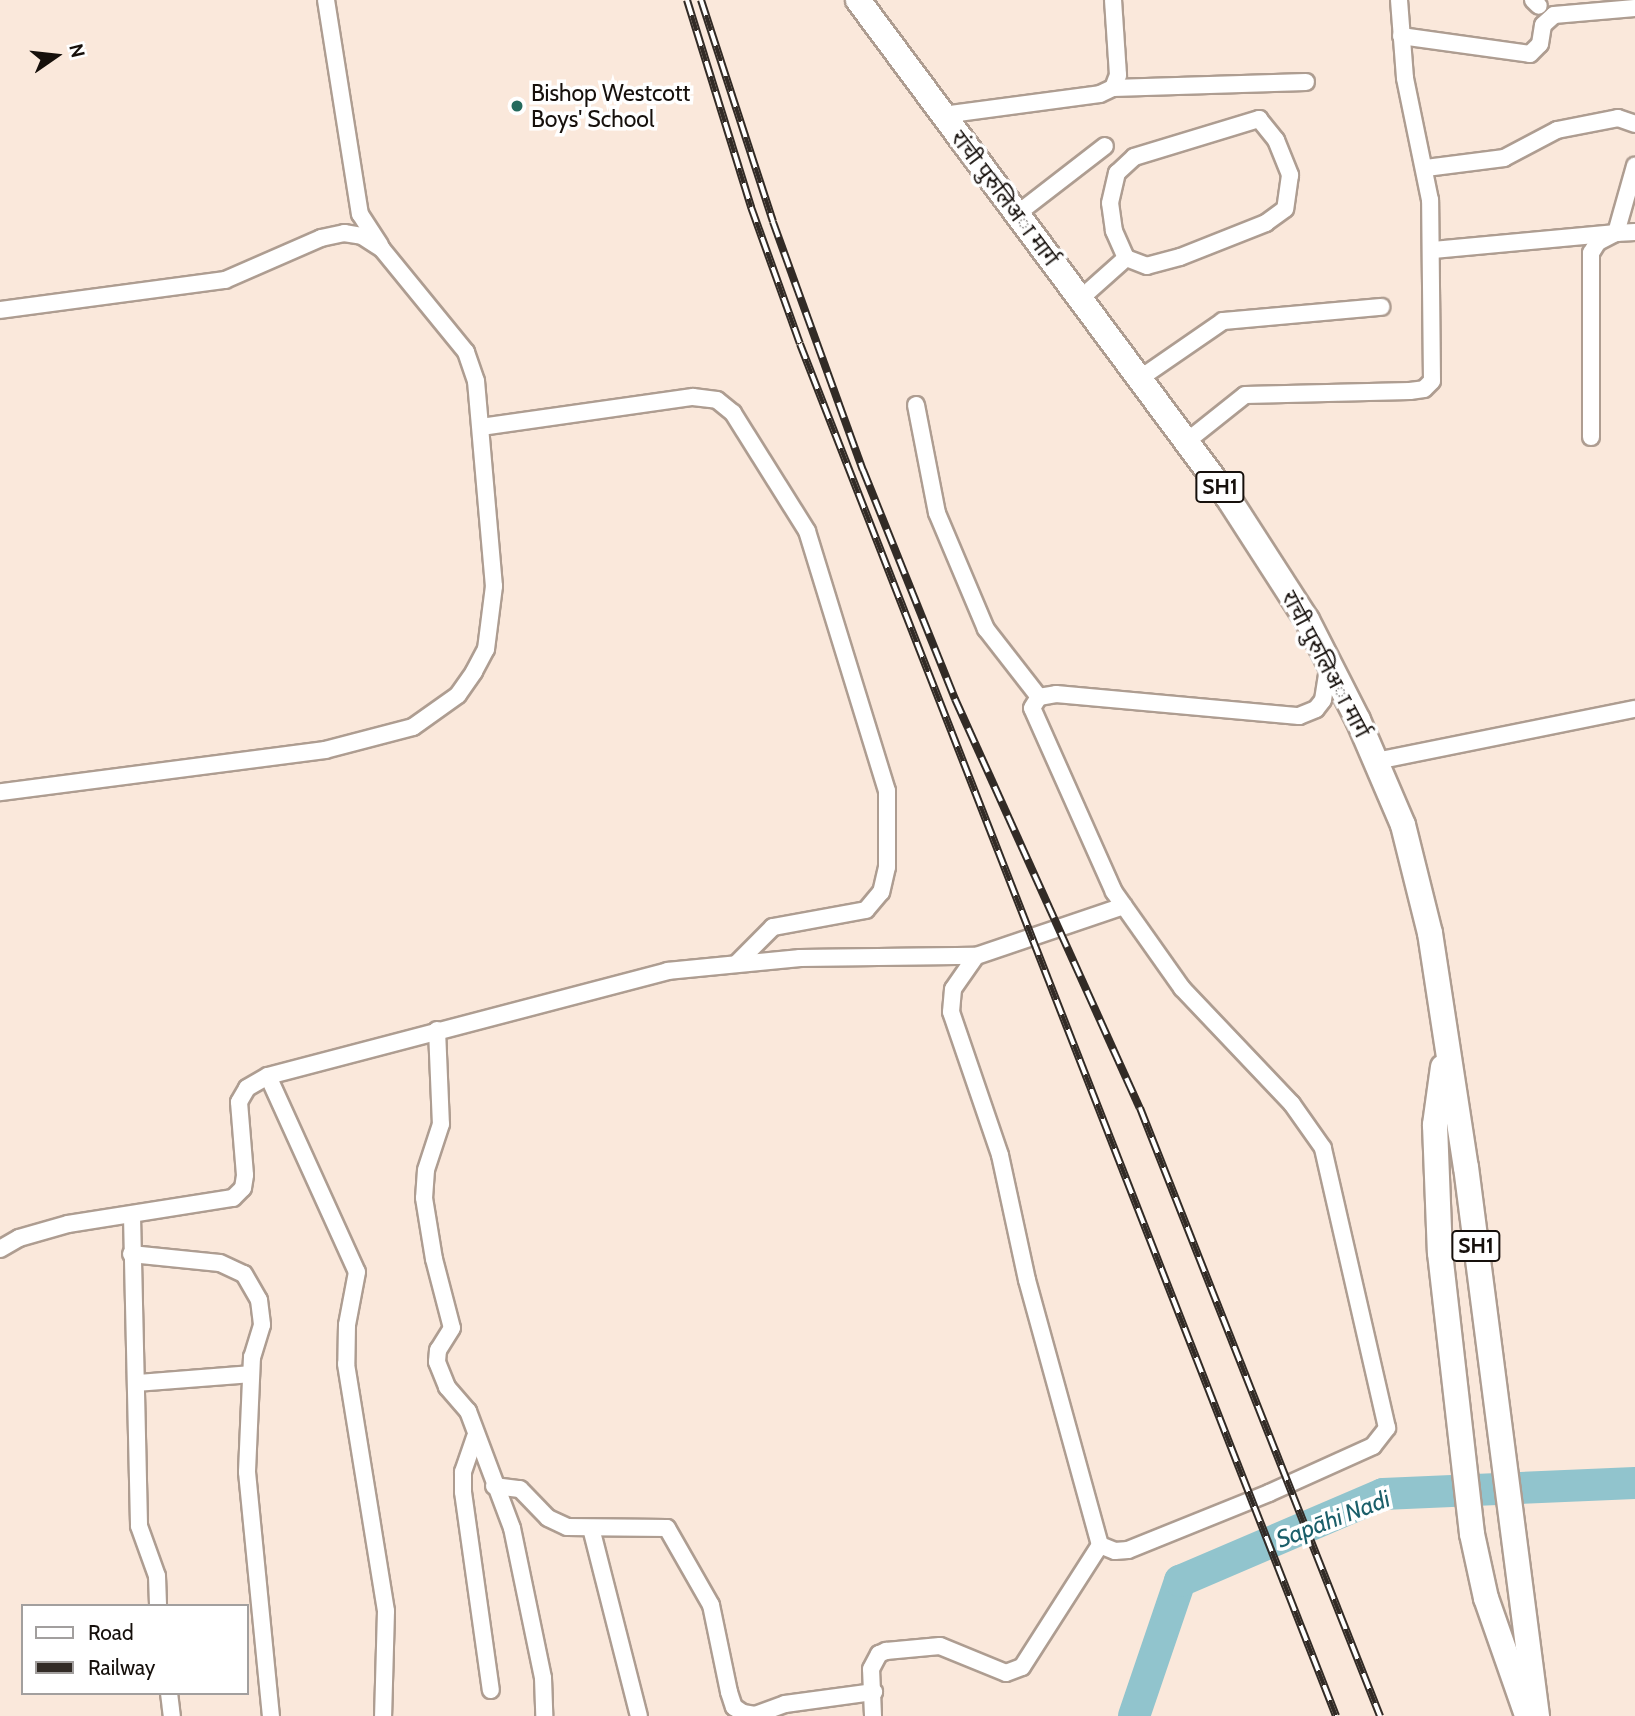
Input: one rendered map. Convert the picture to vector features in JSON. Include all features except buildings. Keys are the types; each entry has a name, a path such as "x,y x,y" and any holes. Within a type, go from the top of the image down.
{"main road":[{"name":"रांची पुरुलिअा मार्ग","path":"858,0 1186,442 1293,598 1329,664 1376,761 1414,858 1446,1042 1537,1716"},
{"name":"SH1","path":"1446,1042 1434,1125 1440,1253 1472,1534 1486,1598 1527,1716"}],"street":[{"path":"0,792 325,750 413,727 436,714 474,672 486,649 492,621 494,586 477,382 466,352 382,248 360,214 326,0"},
{"path":"1113,0 1118,75 1113,88"},
{"path":"1186,442 1245,395 1424,389 1433,373 1433,250 1426,168 1405,78 1399,0"},
{"path":"1401,36 1530,54 1540,44 1543,25 1554,15 1635,8"},
{"path":"943,115 1100,94 1113,88 1306,82"},
{"path":"1259,118 1276,140 1290,175 1285,209 1266,223 1180,257 1147,266 1126,258 1114,232 1110,203 1117,173 1134,157 1259,118"},
{"path":"1426,168 1504,158 1557,130 1618,118 1635,124"},
{"path":"1017,214 1105,146"},
{"path":"1591,437 1589,268 1598,242 1616,233 1635,166"},
{"path":"1433,250 1635,232"},
{"path":"0,310 225,280 321,238 344,233 362,236 382,248"},
{"path":"1080,299 1126,258"},
{"path":"1139,379 1223,321 1381,307"},
{"path":"481,427 693,397 717,400 733,413 807,531 887,791 887,867 881,892 866,910 772,927 737,963"},
{"path":"916,405 927,481 948,539 986,629 1039,697"},
{"path":"1100,1545 1115,1551 1128,1550 1269,1493 1373,1446 1387,1428 1323,1148 1292,1104 1182,988 1124,906 1036,725 1032,708 1039,697 1056,694 1299,716 1316,709 1322,700 1329,664"},
{"path":"1376,761 1635,709"},
{"path":"0,1249 45,1229 233,1198 243,1188 239,1102 247,1088 268,1076 621,980 737,963 976,956 1124,906"},
{"path":"873,1716 871,1669 879,1654 886,1651 940,1646 1006,1673 1022,1667 1100,1545 1027,1280 1000,1155 951,1012 953,989 976,956"},
{"path":"437,1030 441,1124 426,1170 424,1198 433,1259 452,1328 436,1357 447,1387 466,1406 475,1437 512,1528 543,1678 544,1716"},
{"path":"268,1076 358,1272 347,1325 345,1364 386,1611 383,1716"},
{"path":"132,1216 139,1526 157,1576 158,1604"},
{"path":"131,1254 220,1263 244,1274 262,1312 251,1374 250,1520 271,1716"},
{"path":"136,1383 251,1374"},
{"path":"475,1437 463,1472 463,1492 491,1689"},
{"path":"494,1486 520,1489 557,1524 591,1528 667,1528 711,1605 724,1676 734,1707 743,1713 755,1715 785,1704 874,1692"},
{"path":"591,1528 639,1716"},
{"path":"169,1695 172,1716"}],"waterway":[{"name":"Sapāhi Nadi","path":"1134,1716 1180,1581 1383,1494 1635,1483"}],"railway":[{"path":"687,0 751,207 800,344 1336,1716"},
{"path":"701,0 773,222 863,470 955,699 1140,1108 1380,1716"}],"place":[{"name":"Bishop Westcott Boys' School","path":"517,106"}]}
